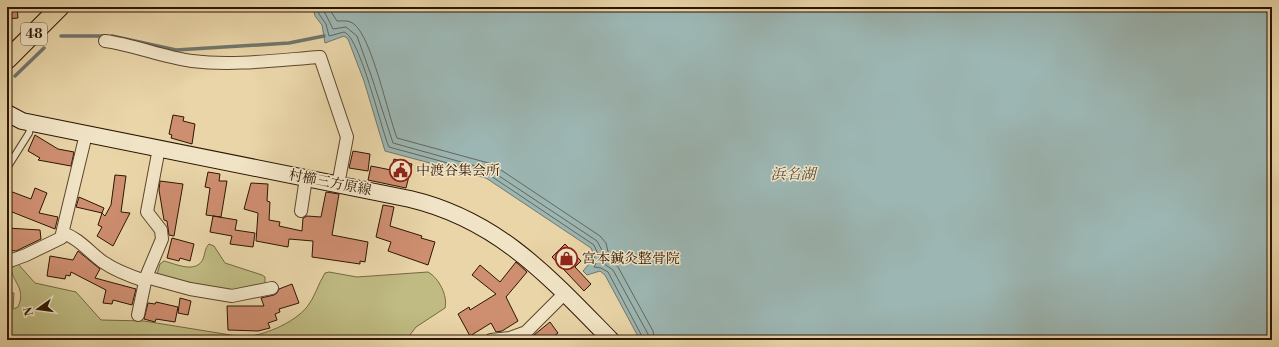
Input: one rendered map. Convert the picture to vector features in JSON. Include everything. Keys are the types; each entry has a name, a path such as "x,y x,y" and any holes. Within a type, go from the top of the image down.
{"main road":[{"name":"48","path":"7,60 60,7"},
{"name":"村櫛三方原線","path":"7,113 31,123 430,204 466,219 517,250 566,293 611,340"}],"street":[{"path":"105,41 191,61 236,57 320,57 347,137 338,185"},
{"path":"7,262 57,240 63,233 86,134"},
{"path":"138,315 145,279 162,239 161,230 147,212 159,148"},
{"path":"301,211 306,178"},
{"path":"63,233 85,246 99,259 114,269 145,279 232,296 272,288"},
{"path":"491,340 510,338 526,332 566,293"}],"lane":[{"path":"7,168 29,133 31,123"}],"shaded area":[{"path":"209,244 214,246 225,263 265,277 265,285 238,292 190,285 157,274 160,264 164,261 185,267 200,264"},
{"path":"18,264 35,283 76,292 101,320 144,321 243,337 260,334 278,328 301,313 312,299 325,273 329,272 357,277 428,272 436,278 442,288 446,303 445,308 416,327 406,340 7,340 7,293 14,293 13,309 18,307 21,296 19,287 11,269 14,265"}],"water":[{"name":"浜名湖","path":"313,7 1272,7 1272,340 640,340 605,275 600,271 587,275 583,271 595,257 591,248 486,178 385,151 364,81 348,39 344,36 325,43 322,25 315,16"}],"building":[{"path":"7,7 17,7 18,18 7,19"},
{"path":"173,115 184,117 183,121 195,124 192,144 171,138 172,135 169,134"},
{"path":"35,135 58,149 74,152 71,166 38,160 40,158 28,151"},
{"path":"353,151 370,154 368,171 349,168"},
{"path":"394,159 412,164 406,188 368,180 371,166 391,170"},
{"path":"208,172 220,174 219,181 227,181 221,217 206,215 210,188 205,187"},
{"path":"115,175 126,176 121,212 130,213 113,246 97,236 102,227 98,225 102,213 105,216 111,205"},
{"path":"160,181 183,184 174,236 169,235 167,221 164,220 159,190"},
{"path":"251,183 268,184 267,201 270,202 269,220 280,222 279,226 302,231 303,218 307,216 321,217 326,192 339,194 332,235 368,242 365,262 360,261 360,264 312,257 313,241 289,239 288,247 256,241 258,213 244,209"},
{"path":"35,188 47,193 39,213 58,217 55,229 7,210 7,190 31,199"},
{"path":"79,197 104,208 102,213 76,207"},
{"path":"383,205 394,207 390,226 422,236 421,238 435,242 428,265 388,251 391,242 376,237"},
{"path":"213,216 237,220 235,230 255,233 253,247 230,244 232,236 210,232"},
{"path":"7,228 40,230 41,239 16,251 7,250"},
{"path":"172,238 194,244 190,261 180,258 179,261 167,258"},
{"path":"565,244 581,261 575,267 591,284 584,291 552,257"},
{"path":"78,251 100,269 95,278 136,289 132,305 113,300 112,304 103,303 106,290 71,272 70,276 66,275 65,279 47,276 50,256 73,260"},
{"path":"516,262 527,272 506,297 518,321 502,331 496,332 491,323 470,336 458,314 469,307 470,310 496,294 472,275 480,265 500,282"},
{"path":"292,284 299,303 279,309 280,312 275,314 277,320 268,323 270,328 258,331 228,330 227,306 264,306 261,298 274,295 279,289"},
{"path":"180,298 191,301 188,315 178,313"},
{"path":"156,302 178,307 175,322 156,319 155,322 144,319 148,303 155,304"},
{"path":"550,322 558,333 554,336 557,340 538,340 534,335"}],"waterway":[{"path":"61,36 106,36"},
{"path":"112,36 176,50 289,43 324,36"},
{"path":"15,76 44,48"}],"place":[{"name":"中渡谷集会所","path":"400,171"},
{"name":"宮本鍼灸整骨院","path":"567,259"}]}
